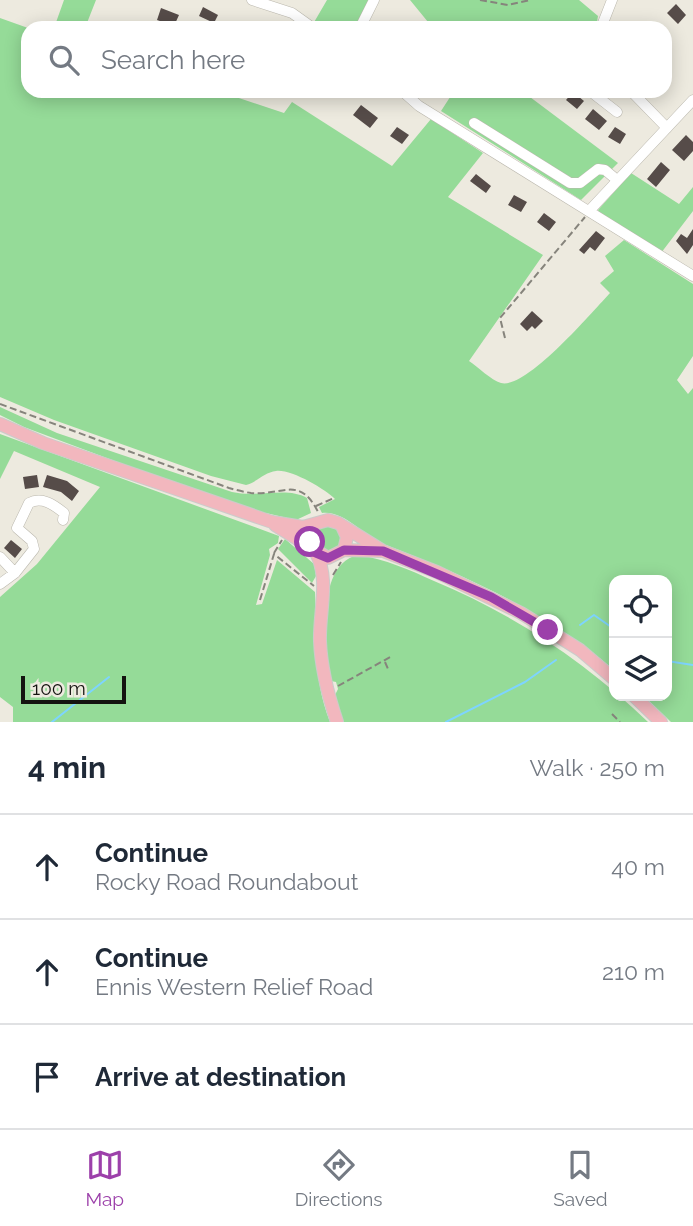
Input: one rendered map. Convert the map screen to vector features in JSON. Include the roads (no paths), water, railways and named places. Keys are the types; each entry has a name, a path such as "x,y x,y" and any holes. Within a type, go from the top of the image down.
{"main road":[{"path":"0,424 43,443 272,522 303,527 333,521 383,551 521,612 580,650 609,675"},
{"path":"272,522 328,558 383,551"},
{"path":"319,523 310,535 314,551 321,563 323,589 320,638 327,690 337,722"},
{"path":"323,589 342,555 348,537 342,526"},
{"path":"639,701 661,722"}],"street":[{"path":"252,0 292,13 303,21"},
{"path":"364,21 374,0"},
{"path":"604,21 612,0"},
{"path":"410,98 693,276"},
{"path":"599,98 617,112"},
{"path":"638,98 667,128"},
{"path":"589,211 693,100"},
{"path":"474,122 570,183 580,183 598,169 605,170 617,180"},
{"path":"0,584 15,573 34,549 32,541 17,528 29,503 39,499 54,505 64,513 63,520"},
{"path":"0,557 15,573"}],"waterway":[{"path":"580,625 594,615 609,626"},
{"path":"446,722 525,682 556,660"},
{"path":"672,662 693,665"},
{"path":"52,722 109,677"}]}
